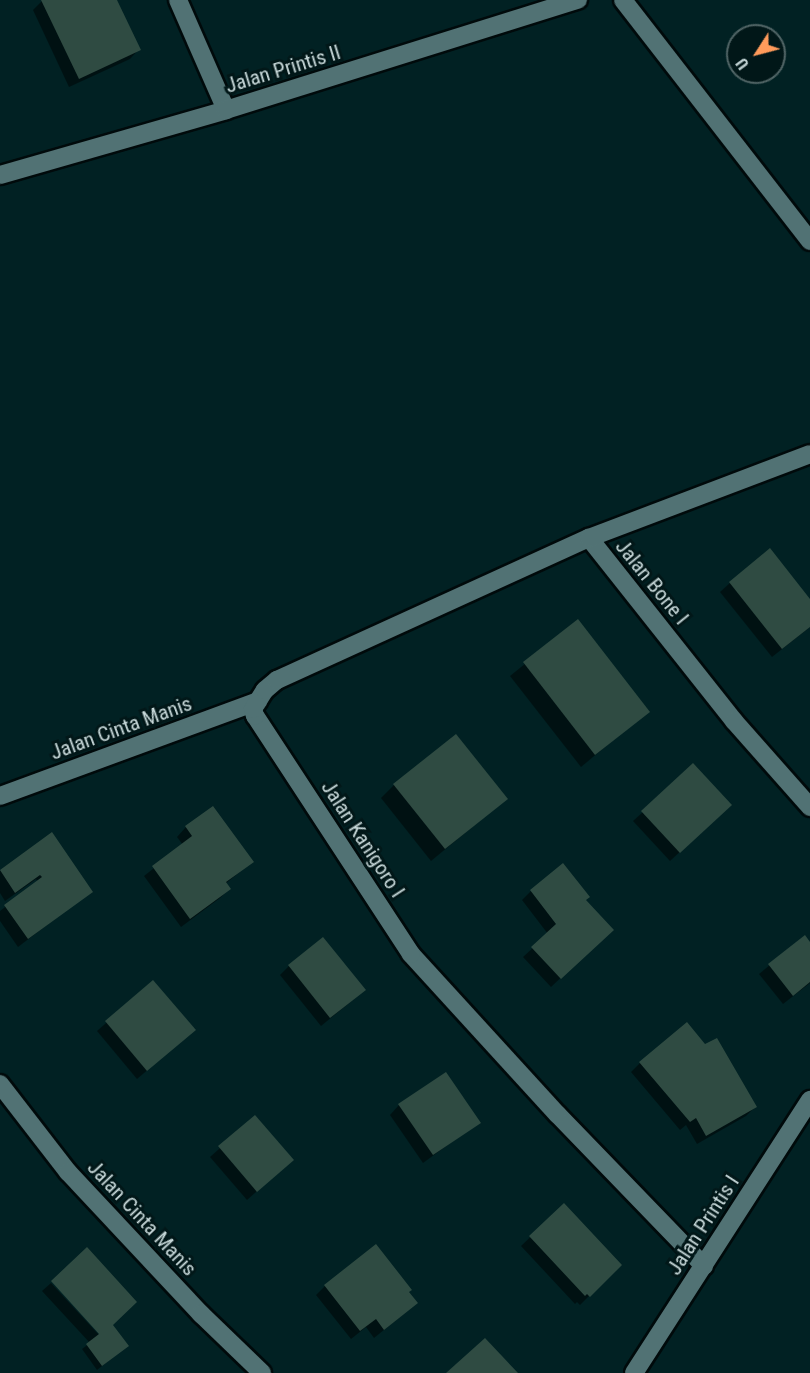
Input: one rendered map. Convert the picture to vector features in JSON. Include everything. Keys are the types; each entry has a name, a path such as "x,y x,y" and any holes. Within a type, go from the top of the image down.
{"street":[{"path":"178,0 226,110"},
{"name":"Jalan Printis II","path":"0,175 226,110 578,0"},
{"path":"623,0 810,241"},
{"name":"Jalan Bone I","path":"810,454 589,538 734,720 810,807"},
{"path":"258,701 265,690 277,680 589,538"},
{"name":"Jalan Cinta Manis","path":"0,796 258,701"},
{"name":"Jalan Kanigoro I","path":"258,701 253,709 255,716 411,954 557,1114 704,1266"},
{"name":"Jalan Cinta Manis","path":"0,1084 68,1172 201,1314 262,1373"},
{"name":"Jalan Printis I","path":"634,1373 810,1100"}],"building":[{"path":"41,0 117,0 141,50 79,79"},
{"path":"770,548 810,599 810,627 782,649 729,582"},
{"path":"578,619 650,712 595,755 523,662"},
{"path":"456,734 508,799 445,849 393,784"},
{"path":"693,763 732,805 680,853 641,811"},
{"path":"213,806 254,862 226,882 231,889 190,919 152,866 192,836 185,826"},
{"path":"52,832 93,892 28,939 4,905 42,877 40,875 15,893 0,870"},
{"path":"563,863 590,897 586,900 614,930 561,979 531,947 556,924 530,890"},
{"path":"805,935 810,942 810,982 793,996 768,964"},
{"path":"323,937 366,990 330,1018 288,965"},
{"path":"153,980 196,1030 147,1071 105,1021"},
{"path":"687,1022 705,1044 717,1038 757,1107 706,1136 696,1118 690,1122 639,1062"},
{"path":"446,1072 481,1123 433,1155 398,1104"},
{"path":"255,1115 294,1160 257,1192 218,1146"},
{"path":"564,1203 622,1265 590,1297 587,1294 585,1296 529,1236"},
{"path":"376,1244 412,1290 409,1292 418,1303 384,1330 376,1319 360,1331 324,1285"},
{"path":"87,1247 137,1302 113,1325 129,1346 102,1366 86,1344 99,1334 51,1281"},
{"path":"485,1338 518,1373 446,1373"}]}
